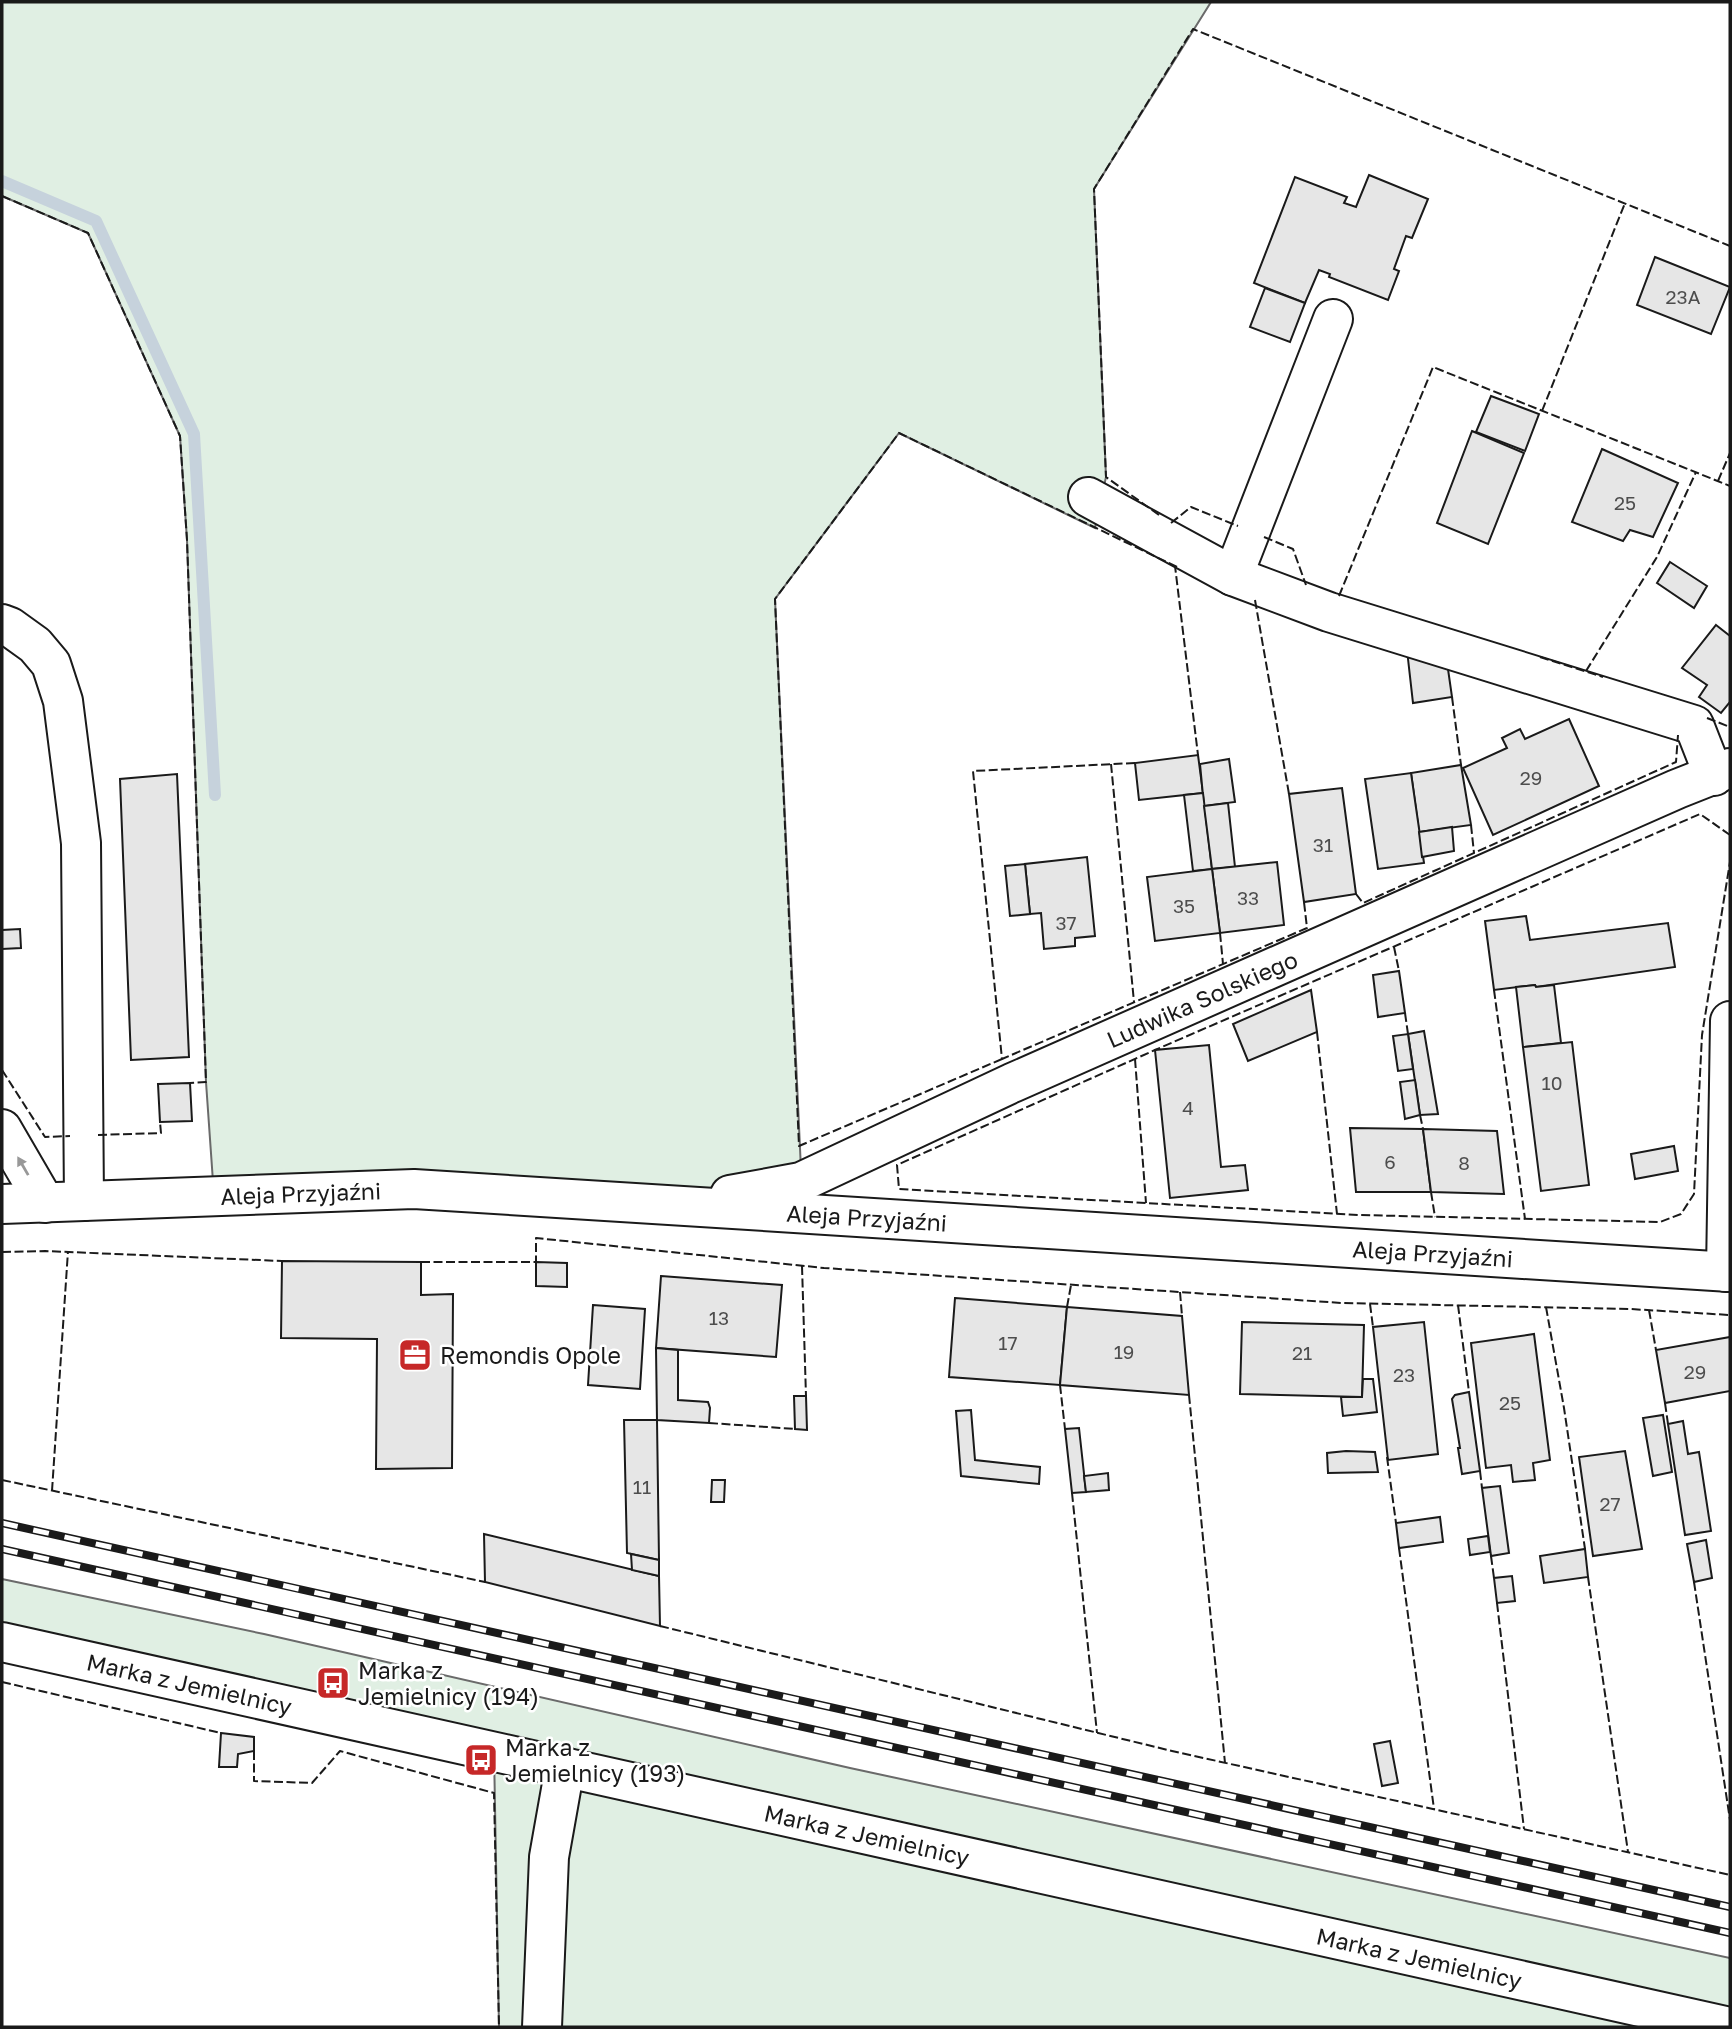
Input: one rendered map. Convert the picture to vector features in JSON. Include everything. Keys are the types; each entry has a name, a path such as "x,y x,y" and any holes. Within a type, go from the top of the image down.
{"street":[{"path":"1233,576 1333,319"},
{"path":"1088,497 1233,576 1329,611 1694,725 1722,772"},
{"path":"2,624 10,626 36,645 51,664 63,701 81,843 84,1201"},
{"name":"Ludwika Solskiego","path":"668,1205 802,1182 1012,1083 1677,789 1722,772"},
{"path":"1728,1272 1730,1021"},
{"path":"2,1129 45,1203"},
{"name":"Aleja Przyjaźni","path":"2,1204 414,1189 1728,1272"},
{"name":"Marka z Jemielnicy","path":"2,1642 1730,2027"},
{"path":"542,2027 550,1857 565,1767"}],"green space":[{"path":"2,2 1211,2 1094,189 1106,477 1095,528 899,433 775,599 803,1214 214,1196 206,1082 187,540 180,436 88,233 2,196"},
{"path":"2,1579 264,1634 850,1768 1730,1958 1730,2027 499,2027 494,1751 2,1642"}],"building":[{"path":"1369,175 1428,199 1412,238 1406,236 1394,269 1399,271 1388,300 1329,277 1330,274 1319,270 1305,303 1254,283 1295,177 1347,197 1344,203 1356,207"},
{"path":"1655,257 1730,287 1711,334 1637,305"},
{"path":"1265,288 1305,303 1290,342 1250,327"},
{"path":"1491,396 1539,414 1525,451 1476,432"},
{"path":"1472,431 1524,453 1488,544 1437,523"},
{"path":"1602,449 1678,483 1653,537 1630,530 1623,541 1572,522"},
{"path":"1670,562 1707,586 1694,608 1657,583"},
{"path":"1716,625 1730,636 1730,702 1721,713 1699,697 1707,685 1682,668"},
{"path":"1407,650 1447,662 1452,697 1413,703"},
{"path":"1569,719 1599,786 1493,835 1463,768 1507,748 1502,738 1520,729 1525,739"},
{"path":"1198,755 1203,793 1139,800 1135,763"},
{"path":"1229,759 1235,802 1204,806 1200,764"},
{"path":"1461,765 1471,825 1419,832 1411,773"},
{"path":"1411,773 1424,863 1378,869 1365,779"},
{"path":"177,774 189,1057 131,1060 120,779"},
{"path":"1342,788 1356,894 1304,902 1289,794"},
{"path":"1203,793 1212,869 1193,871 1184,795"},
{"path":"1228,803 1235,867 1212,869 1204,806"},
{"path":"1452,827 1454,851 1422,857 1419,832"},
{"path":"1087,857 1095,936 1075,938 1075,946 1044,949 1041,913 1030,914 1025,864"},
{"path":"1277,862 1284,925 1220,933 1212,869"},
{"path":"1025,864 1030,914 1010,916 1005,866"},
{"path":"1212,869 1220,933 1155,941 1147,877"},
{"path":"1526,916 1530,940 1668,923 1675,967 1536,987 1494,990 1485,921"},
{"path":"20,929 21,948 2,949 2,930"},
{"path":"1399,971 1405,1013 1378,1017 1373,975"},
{"path":"1554,985 1561,1043 1523,1047 1516,987"},
{"path":"1311,990 1317,1032 1248,1061 1233,1024"},
{"path":"1424,1031 1438,1114 1420,1115 1408,1034"},
{"path":"1408,1034 1413,1069 1398,1071 1393,1036"},
{"path":"1572,1042 1589,1185 1541,1191 1523,1047"},
{"path":"1209,1045 1221,1167 1245,1165 1248,1190 1170,1198 1155,1050"},
{"path":"1415,1080 1420,1115 1405,1119 1400,1082"},
{"path":"190,1083 192,1121 160,1122 158,1084"},
{"path":"1350,1128 1423,1129 1431,1192 1356,1192"},
{"path":"1423,1129 1497,1131 1504,1194 1431,1192"},
{"path":"1674,1146 1678,1171 1635,1179 1631,1154"},
{"name":"Remondis Opole","path":"282,1261 421,1262 421,1295 453,1294 452,1468 376,1469 377,1339 281,1338"},
{"path":"536,1262 567,1263 567,1287 536,1286"},
{"path":"661,1276 782,1285 776,1357 656,1348"},
{"path":"955,1298 1067,1307 1060,1385 949,1377"},
{"path":"593,1305 645,1309 640,1389 588,1385"},
{"path":"1067,1307 1182,1316 1189,1395 1060,1385"},
{"path":"1242,1322 1364,1325 1362,1397 1240,1394"},
{"path":"1424,1322 1438,1454 1388,1460 1373,1327"},
{"path":"1534,1334 1550,1460 1533,1463 1535,1480 1513,1482 1511,1465 1486,1468 1471,1343"},
{"path":"1730,1337 1730,1391 1665,1403 1656,1350"},
{"path":"656,1348 678,1350 678,1400 708,1402 709,1423 657,1420"},
{"path":"1363,1379 1373,1379 1377,1412 1343,1416 1341,1397 1362,1397"},
{"path":"1469,1392 1480,1471 1462,1474 1452,1399 1455,1395"},
{"path":"794,1396 806,1396 807,1430 795,1429"},
{"path":"971,1410 975,1460 1040,1467 1039,1484 961,1476 956,1411"},
{"path":"1663,1415 1672,1472 1653,1476 1643,1418"},
{"path":"624,1420 657,1420 659,1560 627,1553"},
{"path":"1683,1421 1688,1454 1699,1452 1711,1531 1685,1535 1668,1424"},
{"path":"1079,1428 1086,1492 1072,1493 1065,1429"},
{"path":"1625,1451 1642,1549 1593,1556 1579,1457"},
{"path":"1375,1452 1378,1472 1328,1473 1327,1453"},
{"path":"1108,1473 1109,1490 1086,1492 1084,1476"},
{"path":"712,1480 725,1480 724,1502 711,1502"},
{"path":"1500,1486 1509,1553 1491,1556 1482,1488"},
{"path":"1440,1517 1443,1542 1399,1548 1396,1523"},
{"path":"484,1534 659,1576 660,1626 485,1582"},
{"path":"1488,1536 1490,1552 1470,1555 1468,1539"},
{"path":"1706,1540 1712,1578 1694,1582 1687,1544"},
{"path":"1585,1549 1588,1577 1544,1583 1540,1556"},
{"path":"631,1554 659,1560 659,1576 632,1570"},
{"path":"1512,1576 1515,1601 1497,1603 1494,1578"},
{"path":"221,1733 254,1737 254,1751 238,1754 237,1767 219,1767"},
{"path":"1390,1741 1398,1783 1382,1786 1374,1744"}],"waterway":[{"path":"2,181 96,221 194,434 215,795"}],"railway":[{"path":"2,1523 1730,1907"},
{"path":"2,1549 1730,1933"}],"fence":[{"path":"1159,515 1106,477 1094,189 1193,29 1730,246"},
{"path":"2,196 88,233 180,436 187,540 206,1082 190,1083"},
{"path":"1542,411 1625,203"},
{"path":"1339,596 1433,367 1730,486"},
{"path":"1002,1059 799,1146 775,599 899,433 1175,566"},
{"path":"1718,481 1730,453"},
{"path":"1586,671 1657,557 1696,472"},
{"path":"1171,523 1191,507 1238,526"},
{"path":"1264,537 1293,549 1306,585"},
{"path":"1177,567 1175,566 1198,755"},
{"path":"1255,600 1289,794"},
{"path":"1540,657 1603,677"},
{"path":"1452,697 1461,765"},
{"path":"1707,718 1730,727"},
{"path":"1356,894 1363,903 1676,762 1678,735"},
{"path":"1135,763 973,771 1002,1059 1307,928 1304,902"},
{"path":"1111,764 1134,1002"},
{"path":"1730,835 1700,814 897,1165 899,1189 1358,1215 1660,1222 1681,1214 1694,1194 1702,1035 1730,862"},
{"path":"1471,825 1474,853"},
{"path":"1220,933 1223,964"},
{"path":"1394,947 1399,971"},
{"path":"1494,990 1525,1219"},
{"path":"1405,1013 1408,1034"},
{"path":"1317,1032 1337,1214"},
{"path":"1135,1059 1146,1203"},
{"path":"2,1070 45,1137 70,1136"},
{"path":"1420,1115 1423,1129"},
{"path":"98,1135 161,1133 160,1122"},
{"path":"1431,1192 1435,1217"},
{"path":"421,1262 536,1262 536,1238 824,1268 1342,1303 1630,1309 1730,1315"},
{"path":"2,1252 45,1251 282,1261"},
{"path":"52,1491 68,1251"},
{"path":"802,1266 806,1396"},
{"path":"1067,1307 1071,1285"},
{"path":"1180,1292 1182,1316"},
{"path":"1370,1304 1373,1327"},
{"path":"1458,1305 1469,1392"},
{"path":"1546,1307 1585,1549"},
{"path":"1649,1310 1656,1350"},
{"path":"1060,1385 1065,1429"},
{"path":"1189,1395 1225,1763"},
{"path":"1665,1403 1668,1424"},
{"path":"709,1423 795,1429"},
{"path":"1387,1457 1396,1523"},
{"path":"1480,1471 1482,1488"},
{"path":"2,1480 485,1582"},
{"path":"1072,1493 1097,1733"},
{"path":"1399,1548 1434,1809"},
{"path":"1491,1556 1494,1578"},
{"path":"1588,1577 1628,1852"},
{"path":"1694,1582 1730,1820"},
{"path":"1497,1603 1524,1829"},
{"path":"660,1626 1172,1751 1730,1875"},
{"path":"2,1682 221,1733"},
{"path":"254,1751 254,1781 312,1783 340,1751 494,1793 499,2027"}],"place":[{"name":"Remondis Opole","path":"415,1355"},
{"name":"Marka z Jemielnicy (194)","path":"333,1683"},
{"name":"Marka z Jemielnicy (193)","path":"481,1760"}]}
